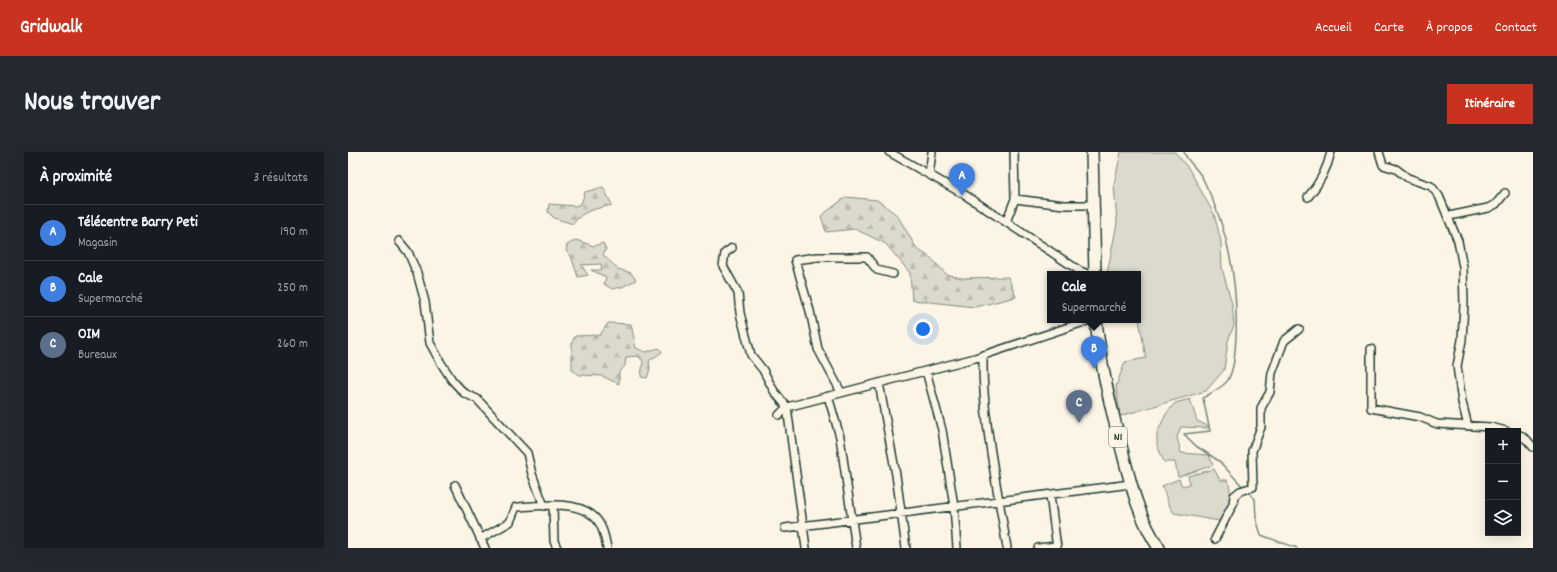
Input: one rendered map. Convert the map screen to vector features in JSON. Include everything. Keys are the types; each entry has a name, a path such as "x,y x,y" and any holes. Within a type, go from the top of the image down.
{"highway":[{"path":"1092,152 1095,271"},
{"name":"N1","path":"1096,323 1102,372 1131,484 1147,530 1159,548"}],"street":[{"path":"889,152 1006,222 1080,271"},
{"path":"929,175 932,152"},
{"path":"1006,222 1015,199 1014,152"},
{"path":"1308,197 1320,184 1328,165 1331,152"},
{"path":"1379,152 1383,165 1396,169 1408,178 1431,186 1439,196 1449,216 1458,241 1463,267 1463,334 1457,366 1462,402 1468,426"},
{"path":"1449,216 1488,208 1496,204 1505,193"},
{"path":"1015,199 1064,205 1094,205"},
{"path":"399,241 408,252 417,273 425,302 430,343 452,380 464,393 477,399 527,453 532,474 544,506"},
{"path":"732,248 725,253 723,266 738,293 740,313 751,355 763,370 774,391 787,407 806,548"},
{"path":"842,392 818,349 810,311 795,260 818,257 868,257 877,270 893,274"},
{"path":"779,415 787,407 983,355 1081,323"},
{"path":"1216,539 1233,504 1234,496 1240,491 1251,488 1254,484 1253,447 1259,434 1261,408 1270,392 1272,372 1284,341 1299,329"},
{"path":"1371,349 1370,408 1420,417 1437,424 1491,428"},
{"path":"983,355 982,380 986,427 1000,500 1007,548"},
{"path":"926,371 942,430 954,506 957,548"},
{"path":"879,383 896,475 900,514 906,548"},
{"path":"828,396 840,437 856,548"},
{"path":"1521,436 1533,447"},
{"path":"785,528 1131,484"},
{"path":"454,485 485,548"},
{"path":"1038,548 1056,547 1050,495"},
{"path":"554,506 554,541 557,548"},
{"path":"480,539 510,522 516,507 575,507 593,515 604,533 607,548"}],"green space":[{"path":"1121,152 1175,152 1189,169 1214,214 1221,241 1222,268 1232,304 1234,325 1228,341 1224,370 1206,391 1120,416 1116,386 1125,362 1146,358 1140,323 1141,323 1141,271 1108,271 1117,223 1114,184"},
{"path":"603,187 612,205 585,213 573,224 554,218 548,212 549,204 575,206 581,204 585,192"},
{"path":"846,197 877,200 897,215 917,249 931,258 946,274 961,278 1008,277 1016,297 975,307 912,300 910,273 886,244 855,229 826,232 821,216"},
{"path":"576,240 594,246 603,243 606,249 603,255 618,269 631,273 636,280 622,287 612,289 604,284 606,277 591,270 602,270 601,264 581,265 588,275 578,277 571,256 566,251 567,245"},
{"path":"608,323 631,324 636,348 646,352 659,348 662,352 649,361 650,369 647,378 641,377 643,361 638,356 626,357 625,366 619,372 619,384 602,376 580,375 572,370 572,342 575,336 600,335"},
{"path":"1190,399 1197,421 1208,426 1208,428 1181,427 1177,437 1181,453 1209,455 1213,465 1178,477 1175,462 1164,462 1157,445 1157,433 1166,414 1175,403"},
{"path":"1214,469 1220,480 1227,480 1230,490 1228,507 1223,517 1219,521 1174,513 1169,505 1162,486 1179,479 1182,486 1190,484 1188,476"}],"waterway":[{"path":"1184,152 1203,179 1219,216 1230,255 1236,315 1235,353 1230,375 1226,383 1203,398 1210,431 1184,434 1196,446 1219,461 1244,488"},
{"path":"1247,491 1255,499 1256,518 1261,535 1297,548"}],"place":[{"name":"Télécentre Barry Peti","path":"962,196"},
{"name":"Cale","path":"1094,369"},
{"name":"OIM","path":"1079,423"}]}
